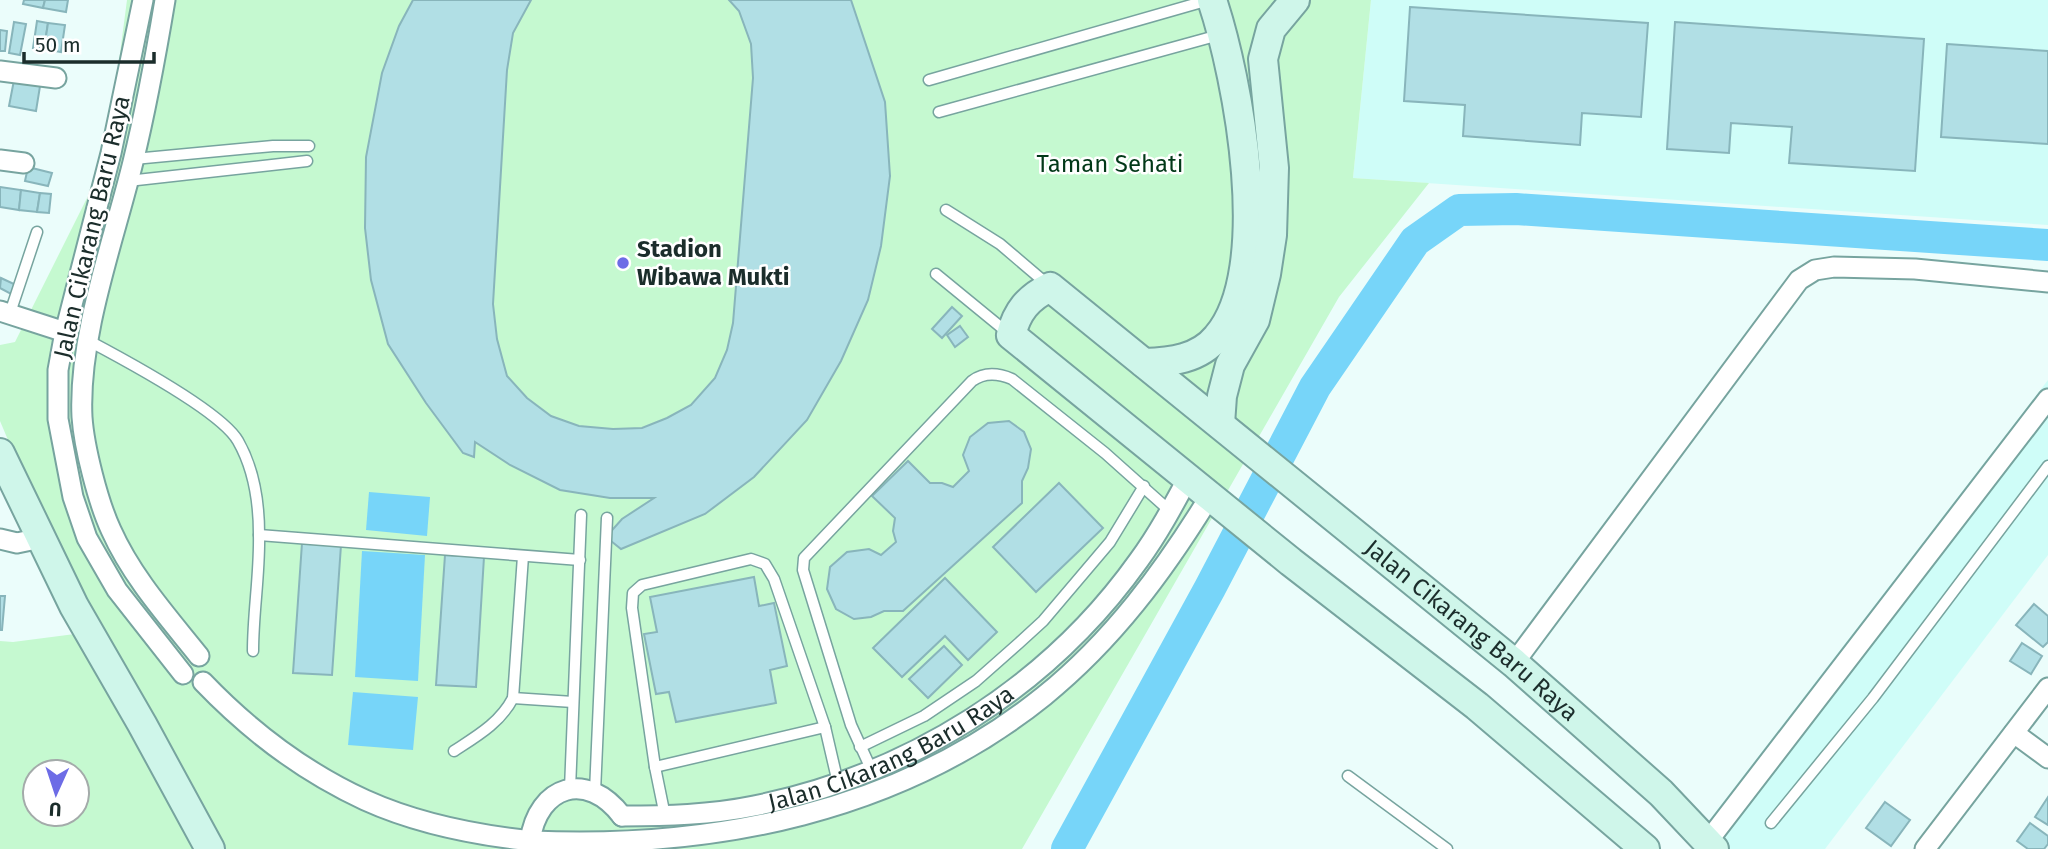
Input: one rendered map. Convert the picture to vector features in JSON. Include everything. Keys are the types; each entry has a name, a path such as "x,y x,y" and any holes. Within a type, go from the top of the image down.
{"main road":[{"path":"1144,363 1169,362 1192,356 1217,338 1238,301 1249,234 1245,165 1223,34 1211,0"},
{"path":"1220,424 1222,396 1230,365 1255,320 1272,235 1273,168 1263,59 1271,29 1295,0"},
{"path":"1050,286 1023,305 1015,319 1011,335 1292,562 1477,706 1645,849"},
{"name":"Jalan Cikarang Baru Raya","path":"1050,286 1514,663 1661,793 1711,845"},
{"path":"0,453 74,606 210,849"}],"street":[{"name":"Jalan Cikarang Baru Raya","path":"143,0 106,175 65,332 58,370 58,419 73,497 87,538 117,590 183,674"},
{"name":"Jalan Cikarang Baru Raya","path":"165,0 134,159 89,341 84,372 82,418 97,491 111,529 136,576 199,656"},
{"path":"0,71 56,78"},
{"path":"111,153 134,159"},
{"path":"0,160 24,163"},
{"path":"106,175 128,181"},
{"path":"1514,663 1799,280 1815,270 1834,267 1915,269 2048,282"},
{"path":"5,312 65,332"},
{"path":"1711,845 2048,399"},
{"name":"Jalan Cikarang Baru Raya","path":"622,816 665,816 753,806 838,784 872,772 924,747 974,718 1021,684 1055,654 1111,596 1139,560 1188,478"},
{"name":"Jalan Cikarang Baru Raya","path":"203,682 278,750 335,785 430,824 496,838 620,847 686,843 738,835 814,817 876,795 935,767 991,734 1044,695 1102,642 1137,603 1176,551 1210,496"},
{"path":"0,539 17,543 41,538"},
{"path":"199,656 209,665 209,674 203,682 193,683 183,674 183,664 189,657 199,656"},
{"path":"1925,849 2048,688"},
{"path":"2014,733 2048,758"},
{"path":"530,841 532,824 540,808 553,795 570,789 583,789 606,798 622,816 620,847"}],"lane":[{"path":"929,80 1211,0"},
{"path":"939,112 1223,34"},
{"path":"134,159 273,146 309,146"},
{"path":"128,181 307,161"},
{"name":"Jalan Cikarang Baru Raya","path":"946,210 1000,244 1050,286"},
{"path":"5,312 37,232"},
{"path":"936,274 1011,335"},
{"path":"89,341 134,365 216,418 237,439 249,465 258,500 260,535 253,651"},
{"path":"872,772 851,725 803,570 804,558 972,381 980,375 995,374 1012,379 1144,486 1170,511"},
{"path":"1771,824 1873,698 2048,466"},
{"path":"860,747 924,716 976,681 1043,621 1110,542 1144,486"},
{"path":"570,789 581,515"},
{"path":"595,792 607,518"},
{"path":"260,535 580,561"},
{"path":"454,751 489,727 507,709 513,698 523,556"},
{"path":"665,816 655,767 632,608 633,593 642,585 751,559 765,564 774,579 825,727 838,784"},
{"path":"513,698 573,702"},
{"path":"655,767 825,727"},
{"path":"1348,776 1447,849"}],"shaded area":[{"path":"1371,0 2048,0 2048,225 1353,178"},
{"path":"2048,380 2048,555 1825,849 1701,849 1694,840"}],"green space":[{"name":"Taman Sehati","path":"127,0 1371,0 1353,178 1429,183 1339,297 1022,849 0,849 0,641 13,642 98,631 66,577 0,421 0,345 15,342 106,160"}],"water":[{"path":"369,492 430,497 427,536 366,530"},
{"path":"362,551 425,555 418,681 355,677"},
{"path":"353,692 418,697 413,750 348,745"}],"building":[{"path":"24,0 45,0 43,8 23,4"},
{"path":"45,0 68,0 66,12 43,8"},
{"path":"413,0 531,0 513,33 507,70 493,304 497,339 507,376 527,398 551,416 579,426 613,429 642,428 691,405 715,378 727,350 733,323 753,78 751,44 739,11 729,0 851,0 885,102 890,176 881,246 868,300 841,361 807,420 754,477 705,514 621,549 606,537 622,519 654,498 610,498 560,490 510,465 475,442 474,457 463,453 426,403 388,344 371,280 365,228 366,157 382,73 399,26"},
{"path":"1410,7 1648,23 1641,117 1582,113 1580,145 1463,136 1465,105 1404,101"},
{"path":"37,21 48,23 44,49 33,48"},
{"path":"14,22 26,24 20,55 9,53"},
{"path":"1675,22 1924,39 1915,171 1789,163 1792,127 1731,123 1729,153 1667,149"},
{"path":"48,23 65,25 61,52 44,49"},
{"path":"0,30 7,31 5,51 0,51"},
{"path":"1947,44 2048,51 2048,144 1941,137"},
{"path":"15,75 41,80 36,111 9,106"},
{"path":"28,167 52,173 48,186 25,181"},
{"path":"0,187 21,190 19,210 0,207"},
{"path":"21,190 40,193 37,212 19,210"},
{"path":"40,193 51,194 49,213 37,212"},
{"path":"1,278 16,285 11,294 0,288"},
{"path":"952,307 962,316 942,338 932,329"},
{"path":"960,326 968,337 955,347 947,335"},
{"path":"1009,421 1024,432 1031,449 1028,468 1022,481 1022,503 903,611 884,611 871,617 854,619 836,609 827,589 830,567 847,552 869,549 881,555 896,542 893,531 895,518 872,496 908,461 930,483 953,487 969,471 963,455 970,437 988,423"},
{"path":"1059,483 1103,528 1036,592 993,547"},
{"path":"302,543 341,545 332,675 293,673"},
{"path":"445,555 484,557 476,687 436,685"},
{"path":"754,577 759,606 774,603 787,666 770,670 776,703 676,722 669,692 656,694 644,634 657,632 650,597"},
{"path":"945,578 997,632 968,660 945,636 902,677 873,648"},
{"path":"0,596 5,596 2,630 0,630"},
{"path":"2034,604 2048,616 2048,642 2043,647 2016,625"},
{"path":"2022,643 2042,656 2031,674 2010,661"},
{"path":"944,646 962,665 928,698 909,679"},
{"path":"2048,797 2048,825 2035,817"},
{"path":"1885,802 1910,820 1891,846 1866,828"},
{"path":"2030,823 2048,836 2048,844 2044,849 2028,849 2017,841"}],"waterway":[{"path":"1067,849 1210,588 1315,387 1415,241 1459,210 1516,209 2048,245"}],"place":[{"name":"Stadion Wibawa Mukti","path":"623,263"}]}
